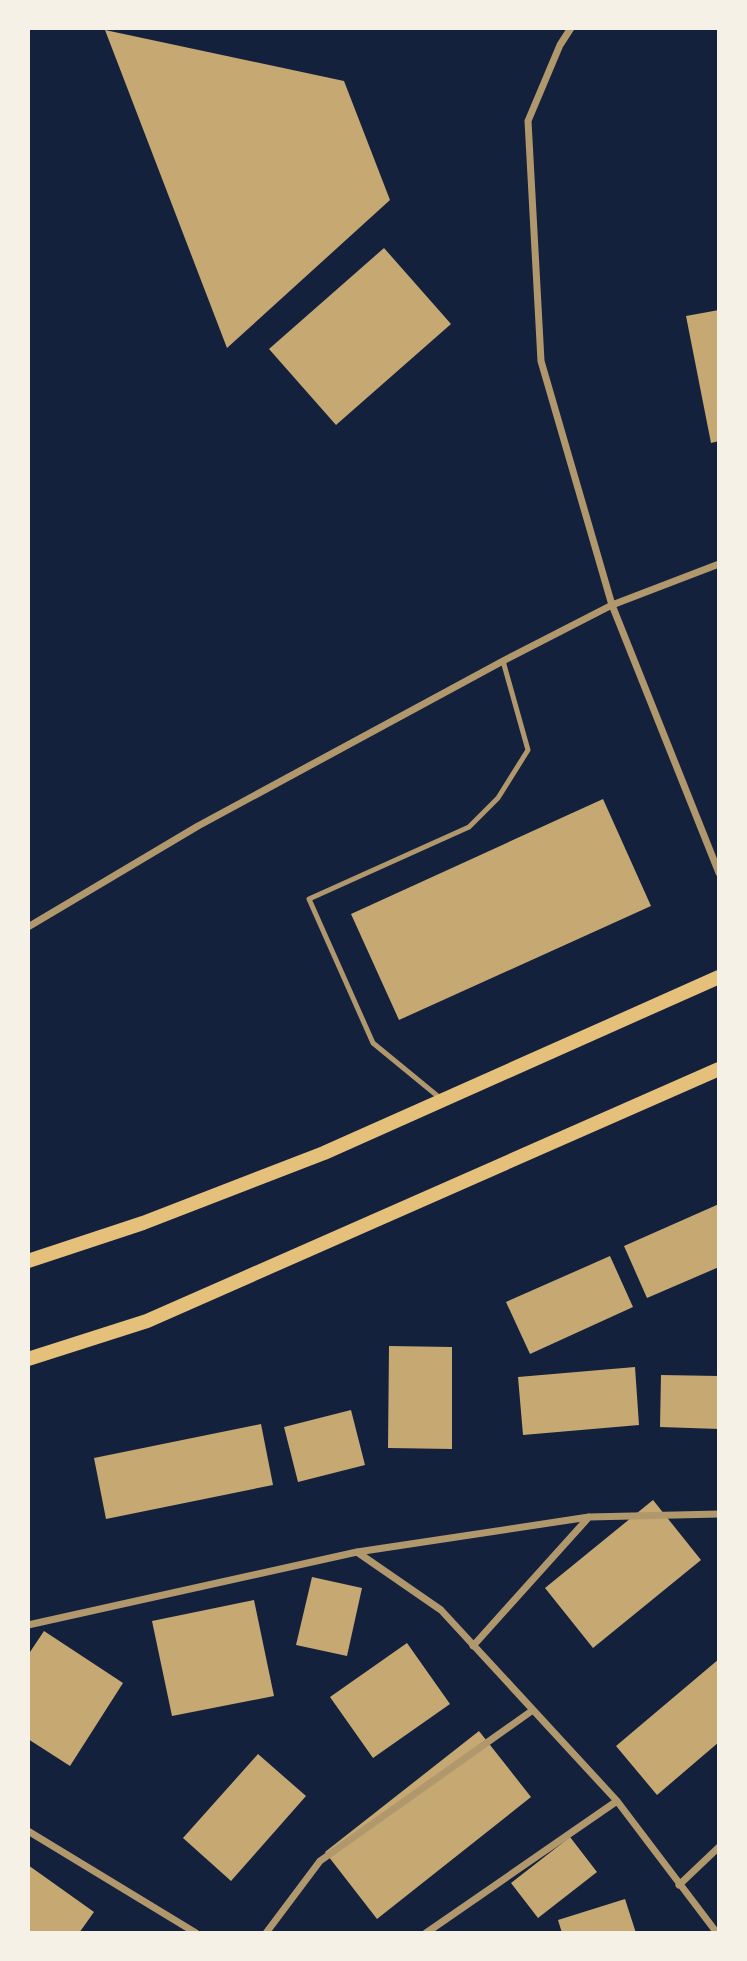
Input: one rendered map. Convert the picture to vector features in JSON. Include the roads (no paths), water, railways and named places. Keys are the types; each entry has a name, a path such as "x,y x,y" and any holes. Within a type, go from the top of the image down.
{"main road":[{"path":"28,1261 143,1223 312,1158 719,977"},
{"path":"28,1359 147,1321 719,1069"}],"street":[{"path":"571,28 560,45 528,121 541,361 612,606 719,873"},
{"path":"28,927 198,826 503,661 612,606 719,564"},
{"path":"28,1625 357,1552 589,1517 718,1515"},
{"path":"473,1646 589,1517"},
{"path":"357,1552 441,1610 617,1801 718,1933"},
{"path":"267,1933 320,1861 533,1710"},
{"path":"426,1933 617,1801"},
{"path":"28,1831 197,1933"},
{"path":"679,1885 719,1847"}],"lane":[{"path":"442,1100 373,1043 309,899 469,827 498,799 528,750 503,661"}]}
